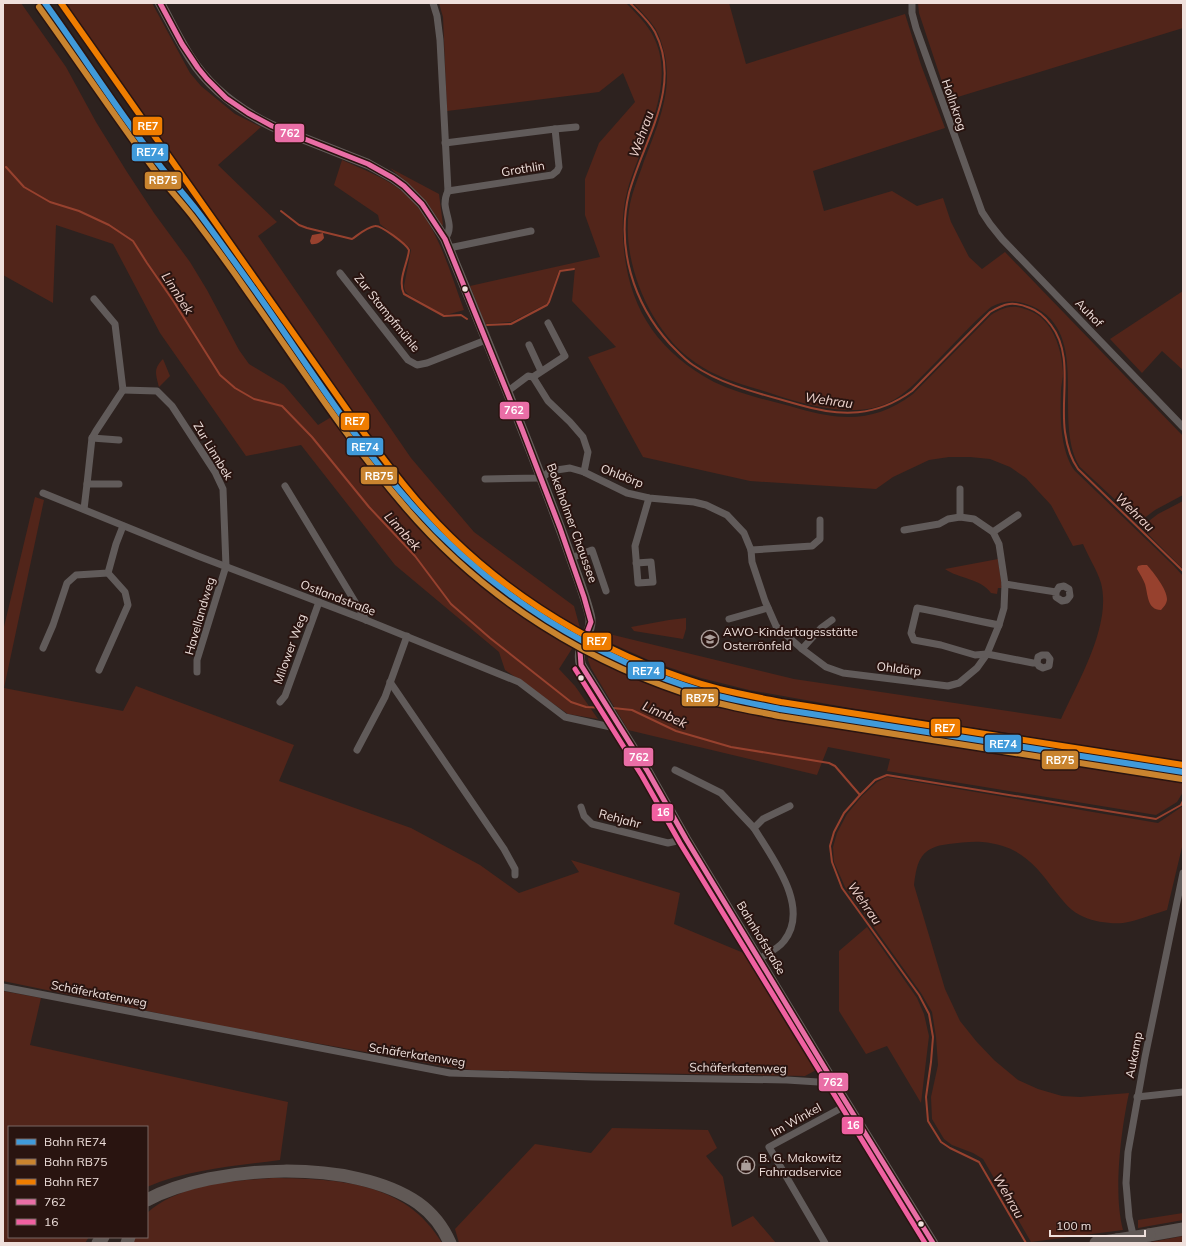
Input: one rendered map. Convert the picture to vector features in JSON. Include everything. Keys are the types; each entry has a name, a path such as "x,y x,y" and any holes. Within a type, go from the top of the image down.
{"highway":[{"path":"148,1200 163,1192 179,1187 228,1176 271,1171 341,1176 368,1181 388,1188 417,1203 435,1219 446,1233 450,1243"},
{"path":"148,1206 179,1187"},
{"path":"1096,1243 1183,1229"}],"main road":[{"name":"Bokelholmer Chaussee","path":"160,3 190,58 212,85 224,96 254,117 272,126 368,164 404,186 422,204 448,247 508,391 571,558 591,618 590,628 580,650 580,665"},
{"name":"Bahnhofstraße","path":"580,665 648,772 686,839 847,1105 933,1243"}],"street":[{"path":"433,3 437,16 440,40 448,191 445,204 450,233 448,247 531,231"},
{"name":"Hollnkrog","path":"912,3 916,28 982,212"},
{"path":"445,143 576,127"},
{"name":"Grothlin","path":"448,191 552,175 559,167 555,129"},
{"name":"Auhof","path":"982,212 1002,239 1183,427"},
{"name":"Zur Stampfmühle","path":"340,273 408,360 417,365 427,363 486,340"},
{"path":"84,509 92,438 123,390 115,324 94,299"},
{"path":"508,391 528,376 533,377 565,356 548,323"},
{"path":"529,345 541,371"},
{"name":"Ohldörp","path":"533,377 548,401 570,422 583,438 588,452 584,472"},
{"name":"Zur Linnbek","path":"123,390 157,391 172,406 215,472 223,489 226,566"},
{"path":"92,438 119,440"},
{"name":"Ohldörp","path":"542,478 550,471 570,468 584,472 627,493 649,498 694,502 706,505 726,515 744,533 751,550 752,562 776,626 826,668 843,673 948,686 959,683 978,668 987,654 999,625 1004,608 1005,584 999,544 993,532"},
{"path":"485,479 542,478"},
{"path":"87,484 119,484"},
{"path":"285,486 366,620"},
{"path":"960,489 960,517"},
{"name":"Ostlandstraße","path":"43,493 123,526 407,636 518,682 565,716 620,728"},
{"path":"636,563 635,546 649,498"},
{"path":"904,530 939,524 948,519 960,517 974,519 993,532 1018,515"},
{"path":"751,550 812,546 820,539 820,520"},
{"path":"108,573 123,526"},
{"path":"571,558 592,550 606,591"},
{"name":"Havellandweg","path":"197,672 197,660 226,566"},
{"path":"43,648 53,625 67,583 76,575 108,573"},
{"path":"99,670 128,604 125,592 108,573"},
{"path":"1005,584 1056,592"},
{"name":"Milower Weg","path":"280,702 285,696 319,602"},
{"path":"729,619 768,608"},
{"path":"999,625 917,608 911,632 914,640 940,645 975,655 987,654 1033,664 1037,663"},
{"path":"802,649 821,628 832,620"},
{"path":"357,750 385,697 407,636"},
{"path":"390,682 504,849 515,872"},
{"path":"675,770 702,785 721,793 754,828 783,876 790,895 793,923 788,936 782,943 759,959"},
{"path":"754,828 764,819 790,806"},
{"name":"Rehjahr","path":"581,807 584,816 592,824 668,843 686,839"},
{"name":"Aukamp","path":"1135,1243 1129,1217 1126,1183 1128,1152 1137,1098 1183,873"},
{"name":"Schäferkatenweg","path":"3,987 450,1073 787,1080 834,1083"},
{"path":"1137,1098 1183,1092"},
{"name":"Im Winkel","path":"825,1243 769,1148 847,1105"}],"shaded area":[{"path":"3,3 21,3 66,67 96,122 154,213 190,262 207,290 239,350 249,364 284,385 318,425 338,413 362,448 429,534 457,561 508,602 575,644 559,669 575,686 598,719 568,714 505,670 499,652 395,565 301,445 246,456 160,333 113,244 56,225 53,303 3,275"},
{"path":"62,3 152,3 190,73 201,86 235,114 261,127 218,165 277,222 258,236 411,458 474,532 574,606 580,628 531,599 483,563 449,531 414,494 373,443 236,246"},
{"path":"439,3 626,3 651,32 659,52 662,72 660,92 655,113 625,199 623,236 627,272 641,311 663,344 695,371 714,382 746,394 816,413 845,417 872,414 886,410 913,394 991,315 996,312 1004,308 1018,307 1037,314 1044,320 1054,336 1061,354 1063,373 1061,389 1061,422 1066,454 1070,463 1075,471 1183,576 1183,761 850,708 749,690 701,678 653,662 595,636 597,631 794,679 1061,719 1092,652 1102,617 1103,599 1101,583 1083,544 1073,546 1051,505 1026,478 1010,467 990,459 949,457 929,460 893,477 876,489 750,481 643,457 588,357 616,347 572,301 575,268 559,270 546,304 511,322 485,324 470,286 600,257 585,215 585,179 599,143 635,102 623,73 599,92 447,111 443,17"},
{"path":"633,3 729,3 746,64 905,14 921,65 945,128 813,171 824,211 892,191 917,206 943,198 951,222 969,257 982,269 1005,252 1183,436 1183,495 1155,510 1139,522 1080,467 1072,448 1069,426 1066,357 1061,336 1050,319 1027,304 1006,302 991,307 905,392 888,403 868,409 833,409 814,406 785,398 726,379 703,368 680,350 665,334 653,315 635,274 630,252 628,231 630,204 634,188 657,126 665,99 667,85 665,56 660,38 648,18"},
{"path":"918,3 1183,3 1183,28 948,100 919,13"},
{"path":"342,160 388,182 402,191 414,202 433,230 447,262 464,310 446,315 442,314 409,295 405,291 404,286 411,250 380,224 378,215 334,185"},
{"path":"390,168 439,194 443,225 441,226 430,207 416,191"},
{"path":"323,233 324,238 321,241 317,244 311,244 310,241 312,235"},
{"path":"1183,291 1183,370 1162,351 1142,373 1110,339"},
{"path":"163,359 170,376 159,387 156,372"},
{"path":"35,497 44,500 4,688 123,711 136,686 294,745 279,781 411,828 480,865 519,893 579,872 571,860 680,893 674,924 746,954 818,1069 805,1076 471,1070 220,1026 3,981 3,631"},
{"path":"1183,501 1183,569 1141,527 1158,514"},
{"path":"998,559 1002,588 998,588 997,594 991,593 975,581 945,569"},
{"path":"1147,565 1165,590 1167,600 1161,610 1153,607 1149,601 1145,584 1137,569 1138,566"},
{"path":"686,618 686,629 683,639 634,631 631,627 669,620"},
{"path":"589,651 648,679 745,707 838,724 1183,777 1183,792 1177,802 1156,815 887,771 890,759 828,747 817,775 628,730 591,668 588,660"},
{"path":"887,777 1158,823 1183,806 1183,843 1167,910 1134,921 1108,923 1088,919 1079,915 1061,899 1033,864 1016,852 995,844 970,842 949,844 932,848 922,856 915,876 914,885 945,989 960,1021 994,1060 1018,1080 1038,1089 1062,1096 1080,1097 1129,1093 1123,1125 1118,1180 1120,1215 1123,1230 1031,1242 983,1159 973,1153 952,1145 944,1139 932,1119 931,1097 938,1065 932,1012 921,993 845,887 834,862 833,847 837,833 847,814 862,796 877,782"},
{"path":"867,927 917,998 924,1014 929,1036 921,1103 887,1046 866,1054 839,1011 839,951"},
{"path":"3,991 41,998 30,1045 288,1102 280,1160 196,1172 148,1187 148,1126 8,1126 8,1238 88,1238 85,1243 3,1243"},
{"path":"612,1128 708,1130 717,1148 706,1156 723,1177 732,1227 753,1216 776,1243 459,1243 455,1229 535,1144 591,1153"},
{"path":"273,1178 322,1180 368,1188 389,1195 409,1207 427,1222 442,1243 133,1243 134,1238 148,1238 148,1212 160,1203 190,1190 241,1181"},
{"path":"1183,1213 1183,1220 1138,1228 1138,1220"},
{"path":"1183,1236 1183,1243 1146,1243"}],"waterway":[{"name":"Wehrau","path":"630,3 653,28 662,53 665,73 663,93 658,114 635,173 629,193 625,234 627,254 637,292 646,311 670,344 693,365 718,379 731,384 815,409 844,413 858,412 885,406 899,400 912,391 990,312 1009,304 1019,304 1033,309 1042,315 1051,325 1058,337 1062,349 1065,377 1065,432 1069,452 1075,465 1183,571"},
{"name":"Linnbek","path":"6,167 24,187 50,202 79,211 109,225 133,241 220,375 235,388 254,399 282,406 312,437 369,507 415,556 451,604 490,638 571,702 586,707 605,708"},
{"path":"281,211 299,225 352,239 366,229 375,226 382,228 399,240 409,250 402,277 402,289 404,294 444,316 461,315 467,319"},
{"path":"487,325 511,324 547,305 560,271 574,269"},
{"name":"Linnbek","path":"613,708 632,710 676,731 731,747 829,763 835,766 860,795"},
{"name":"Wehrau","path":"1026,1243 979,1162 941,1142 928,1121 926,1097 933,1037 929,1014 919,995 842,888 832,862 830,846 834,832 844,813 860,795 875,780 887,775 1156,819 1181,805 1183,801"}],"rail line":[{"name":"RE74","path":"45,3 131,127 212,231 254,289 330,400 391,480 413,506 476,568 547,620 585,642 625,662 666,679 726,698 780,709 1183,772"},
{"name":"RE7","path":"61,3 355,421 401,481 425,510 451,537 480,563 542,610 575,630 645,664 682,678 719,689 781,702 1183,765"},
{"name":"RB75","path":"39,7 138,148 214,245 344,430 385,483 437,541 470,572 505,600 542,626 581,649 622,669 663,686 724,705 779,716 1182,779"}],"transit line":[{"name":"762","path":"160,3 182,44 198,68 226,98 248,113 272,126 368,164 393,178 404,186 422,204 445,239 522,429 560,528 584,597 591,622 580,651 581,665 648,772 686,839 933,1243"},
{"name":"16","path":"575,669 642,776 680,843 925,1243"}],"place":[{"name":"AWO-Kindertagesstätte Osterrönfeld","path":"710,639"},
{"name":"B. G. Makowitz Fahrradservice","path":"746,1165"}]}
